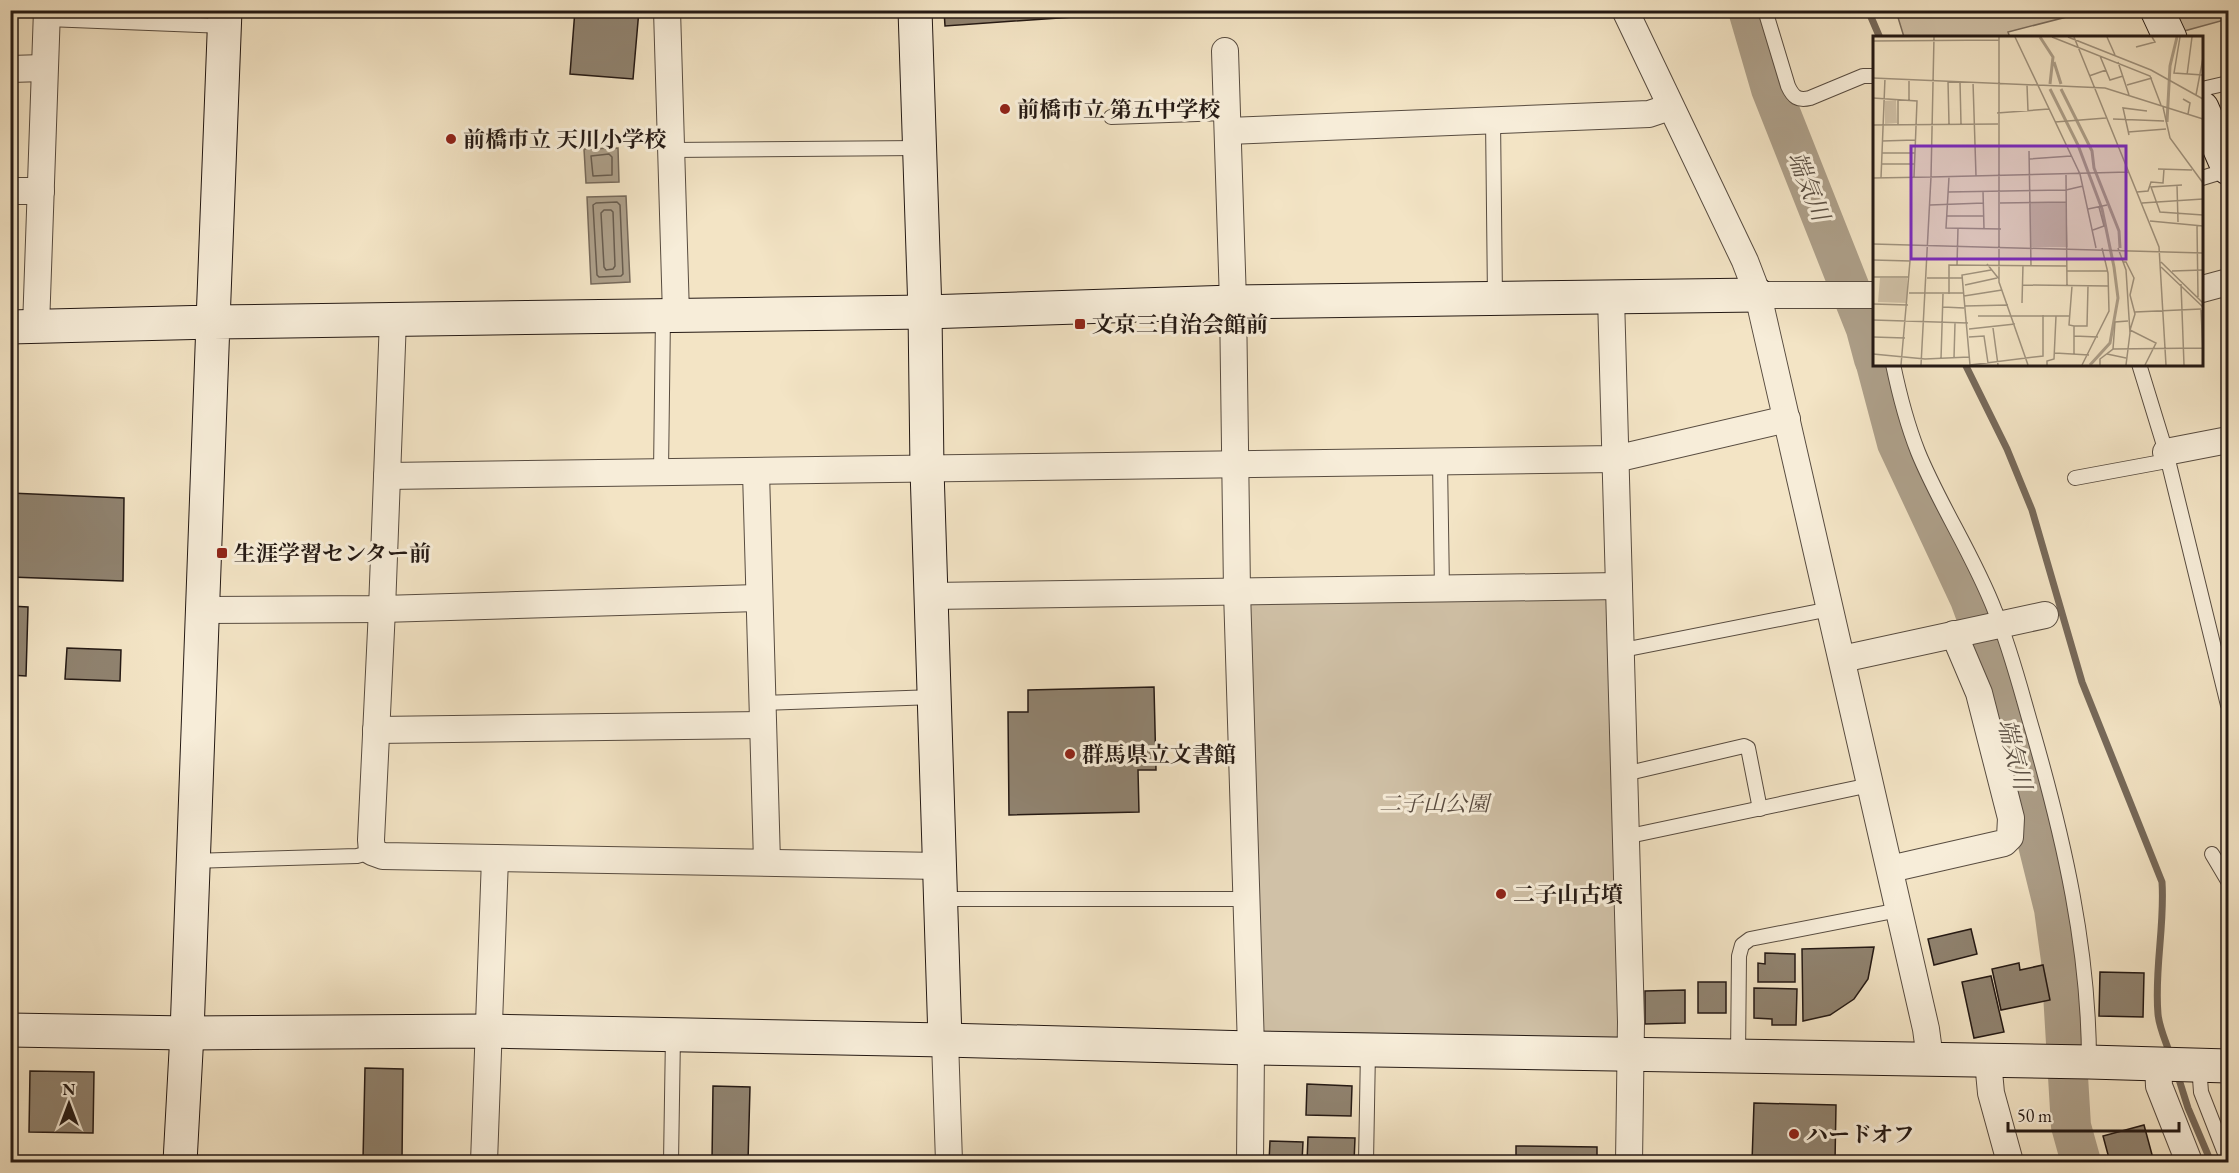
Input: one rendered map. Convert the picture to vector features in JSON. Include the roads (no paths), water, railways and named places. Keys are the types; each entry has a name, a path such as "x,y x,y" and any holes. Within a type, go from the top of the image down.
{"street":[{"path":"667,10 671,150 669,315"},
{"path":"915,10 926,312 927,469 949,1162"},
{"path":"1625,10 1745,261 1758,295 1890,869 1926,1029 1930,1059"},
{"path":"2157,10 2169,36"},
{"path":"47,15 41,191 23,327 393,319 926,312 1233,302 1873,295"},
{"path":"180,1162 187,1033 225,18"},
{"path":"1225,51 1233,302 1237,591 1251,1048 1250,1162"},
{"path":"10,69 45,69"},
{"path":"1227,122 1493,120 1649,114 1670,106"},
{"path":"2203,110 2229,169"},
{"path":"10,191 41,191"},
{"path":"2203,289 2229,282"},
{"path":"1611,297 1631,1054 1629,1162"},
{"path":"393,319 372,852 383,856 939,866"},
{"path":"387,476 1615,459 1787,419"},
{"path":"2167,456 2229,440"},
{"path":"756,472 767,862"},
{"path":"931,596 1619,586"},
{"path":"203,610 382,609 758,598"},
{"path":"1842,659 2045,615"},
{"path":"1890,869 2004,843 2010,837 2011,818 1979,693 1954,634"},
{"path":"376,730 762,714"},
{"path":"484,1162 495,858"},
{"path":"10,1030 187,1033 488,1031 1251,1048 2214,1065"},
{"path":"1988,1061 1991,1093 2010,1162"},
{"path":"2158,1064 2160,1086 2189,1162"}],"lane":[{"path":"1765,10 1788,86 1796,99 1810,98 1863,76 1873,76"},
{"path":"47,15 225,18"},
{"path":"2203,89 2229,82"},
{"path":"1111,117 1227,122"},
{"path":"1493,120 1495,299"},
{"path":"671,150 920,148"},
{"path":"2203,178 2229,169"},
{"path":"661,472 669,315"},
{"path":"1894,366 1918,451 1981,578 2000,624 2038,749 2070,877 2081,945 2089,1033 2089,1062"},
{"path":"2140,366 2167,456 2229,705"},
{"path":"2075,478 2167,456"},
{"path":"1440,461 1442,590"},
{"path":"1620,649 1830,609"},
{"path":"762,714 935,697"},
{"path":"1624,772 1633,772 1744,746 1748,748 1760,809"},
{"path":"1625,834 1639,834 1870,785"},
{"path":"192,861 357,856 372,852"},
{"path":"2212,854 2229,881"},
{"path":"940,899 1247,899"},
{"path":"1738,1056 1739,956 1742,945 1750,939 1899,910"},
{"path":"671,1162 673,1035"},
{"path":"1366,1162 1368,1050"},
{"path":"2214,1065 2201,1092 2229,1161"}],"water":[{"path":"618,148 619,182 586,183 584,149"},
{"path":"626,196 630,282 591,284 587,197"}],"waterway":[{"name":"端気川","path":"1748,10 1771,89 1866,329 1873,355"},
{"path":"1868,10 1879,36"},
{"name":"端気川","path":"1877,366 1897,443 1970,599 1992,659 2054,909 2061,960 2071,1126 2081,1162"},
{"path":"1966,366 2007,449 2032,510 2082,682 2162,882 2157,998 2160,1024 2170,1054"},
{"path":"2177,1073 2188,1108 2211,1162"}],"place":[{"name":"前橋市立 第五中学校","path":"1005,109"},
{"name":"前橋市立 天川小学校","path":"451,139"},
{"name":"文京三自治会館前","path":"1080,324"},
{"name":"生涯学習センター前","path":"222,553"},
{"name":"群馬県立文書館","path":"1070,754"},
{"name":"二子山古墳","path":"1501,894"},
{"name":"ハードオフ","path":"1794,1134"}],"park label":[{"name":"二子山公園","path":"1434,803"}]}
